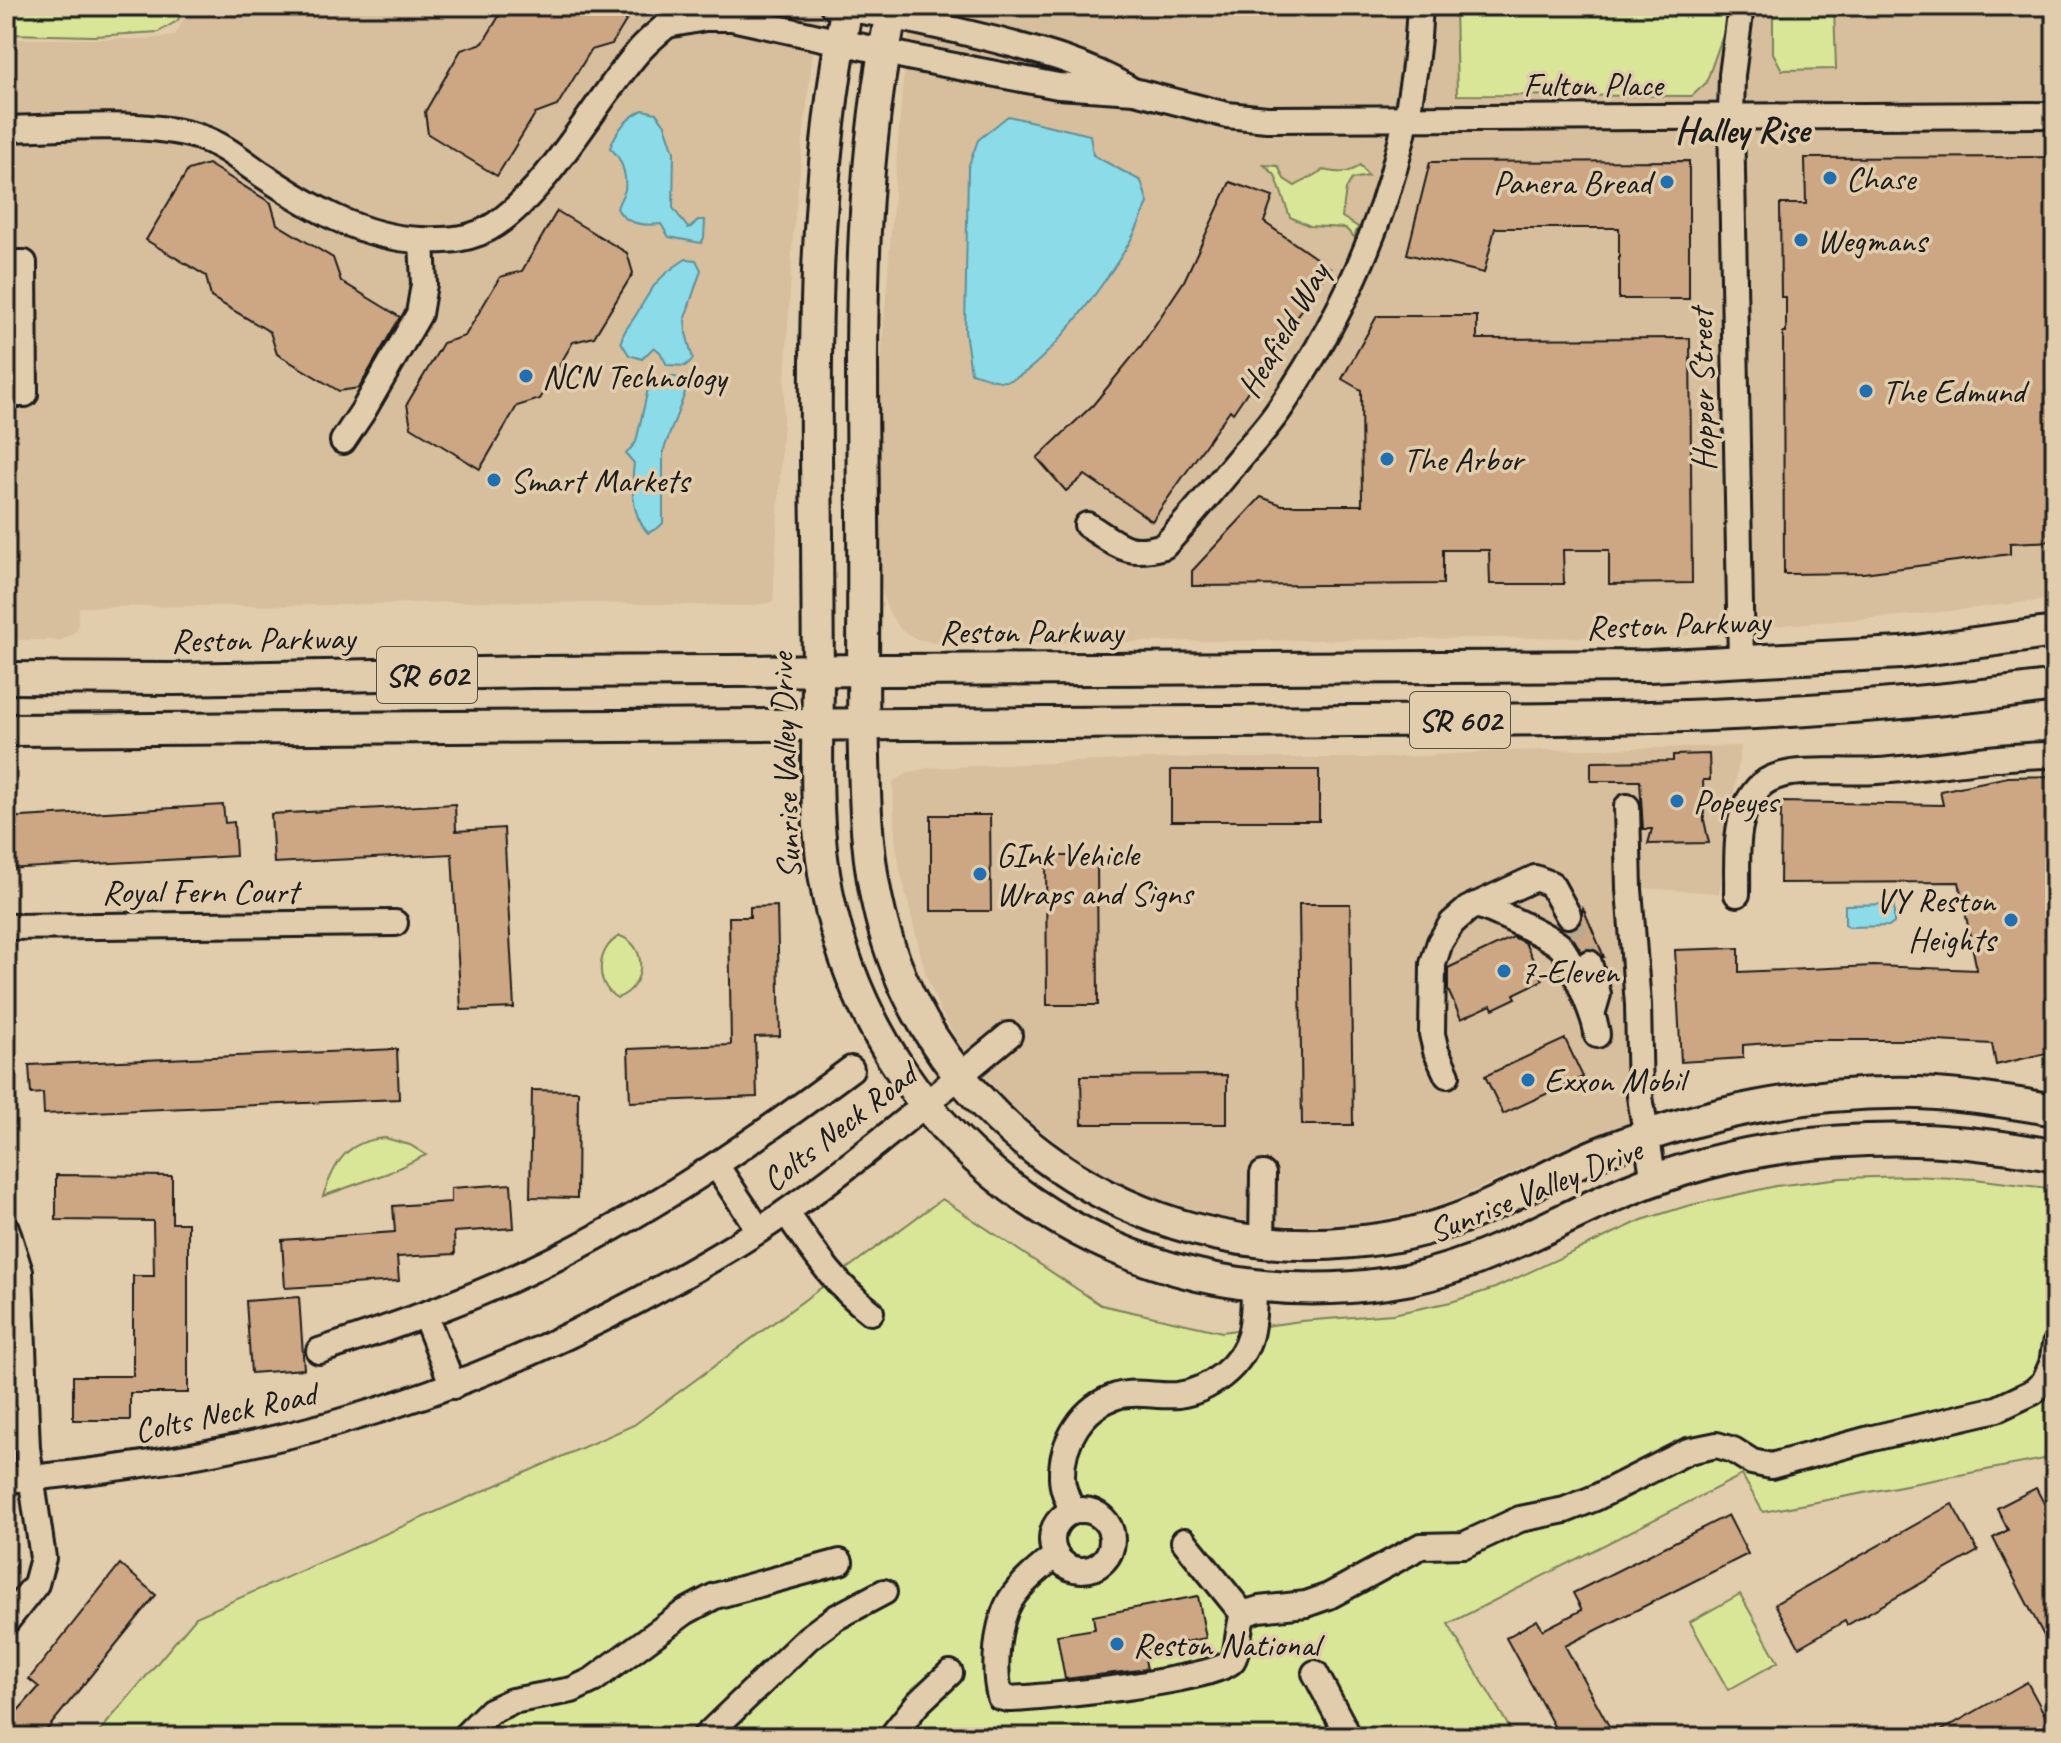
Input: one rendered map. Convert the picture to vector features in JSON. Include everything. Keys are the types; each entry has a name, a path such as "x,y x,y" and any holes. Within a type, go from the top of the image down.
{"main road":[{"name":"Sunrise Valley Drive","path":"842,7 825,158 817,270 817,727 822,859 833,920 867,1010 903,1077 950,1134 1026,1199 1081,1232 1125,1253 1164,1267 1221,1281 1254,1286 1335,1289 1440,1272 1502,1250 1597,1204 1654,1181 1701,1165 1752,1154 1867,1140 1949,1142 2055,1156"},
{"name":"Sunrise Valley Drive","path":"892,10 871,140 863,252 863,728 868,847 885,933 917,1009 960,1075 987,1107 1024,1141 1084,1185 1144,1213 1182,1226 1262,1243 1344,1243 1424,1230 1476,1211 1595,1155 1646,1136 1755,1107 1865,1094 1960,1096 2055,1110"},
{"name":"Reston Parkway","path":"6,678 1649,666 1901,653 2055,632"},
{"name":"SR 602","path":"6,730 863,728 1635,718 1876,707 2055,686"}],"street":[{"path":"6,129 145,128 200,137 221,146 265,177 348,225 387,237 456,240 497,224 514,209 542,179 637,52 690,6"},
{"name":"Heafield Way","path":"1087,525 1128,551 1164,546 1280,409 1326,334 1368,249 1392,182 1407,120 1420,6"},
{"name":"Hopper Street","path":"1741,6 1732,75 1731,117 1741,662"},
{"name":"Fulton Place","path":"842,7 892,10 1078,63 1134,91"},
{"name":"Fulton Place","path":"667,25 705,18 732,18 1058,86 1134,91 1227,115 1267,119 2055,115"},
{"path":"343,441 419,314 424,284 422,240"},
{"path":"6,263 24,263 25,394 6,394"},
{"path":"1737,894 1738,839 1746,803 1758,788 1775,777 1791,773 1876,772 2055,755"},
{"path":"1627,807 1640,1097 1654,1181"},
{"path":"1447,1075 1433,1043 1433,964 1440,942 1452,923 1475,905 1540,877 1555,890 1568,915"},
{"path":"1475,905 1492,909 1561,947 1594,1024 1598,994 1589,963"},
{"name":"Royal Fern Court","path":"6,927 395,923"},
{"name":"Colts Neck Road","path":"18,1479 146,1465 349,1421 453,1386 527,1355 626,1307 759,1230 786,1212 1009,1035"},
{"name":"Colts Neck Road","path":"319,1351 425,1315 558,1257 716,1165 851,1069"},
{"name":"Colts Neck Road","path":"716,1165 759,1230"},
{"path":"1262,1243 1263,1174"},
{"path":"786,1212 845,1292 871,1312"},
{"path":"6,1228 18,1261 21,1284 18,1479 41,1543 41,1568 36,1584 6,1622"},
{"path":"1073,1512 1065,1496 1061,1476 1074,1428 1102,1402 1119,1394 1178,1395 1211,1383 1228,1370 1241,1355 1250,1337 1254,1286"},
{"path":"425,1315 453,1386"},
{"path":"1243,1614 1259,1609 1306,1604 1329,1596 1421,1546 1464,1545 1520,1519 1565,1510 1688,1451 1717,1445 1733,1450 1752,1462 1771,1466 1997,1409 2033,1392 2044,1382 2052,1364 2055,1345"},
{"path":"1090,1511 1103,1519 1111,1533 1110,1552 1099,1566 1085,1570 1066,1566 1056,1555 1052,1545 1053,1530 1060,1520 1073,1512 1090,1511"},
{"path":"1184,1541 1243,1614"},
{"path":"1056,1555 1023,1585 1006,1610 995,1676 1000,1697 1075,1695 1200,1675 1224,1668 1235,1656 1237,1630 1243,1614"},
{"path":"464,1737 490,1711 512,1701 572,1690 593,1680 685,1612 715,1596 840,1562"},
{"path":"705,1737 808,1638 835,1618 884,1592"},
{"path":"891,1737 918,1703 950,1673"},
{"path":"1315,1673 1349,1737"}],"shaded area":[{"path":"190,6 821,6 812,56 793,234 773,602 749,606 491,601 79,607 77,630 62,640 6,640 6,39 147,39 175,36"},
{"path":"913,6 2055,6 2055,599 1685,636 942,644 917,639 901,630 888,611 881,588 879,389 902,91"},
{"path":"1741,746 1719,893 1628,887 1637,1119 1579,1141 1454,1200 1419,1212 1354,1224 1281,1225 1222,1217 1187,1208 1150,1196 1093,1169 1036,1127 1001,1095 959,1043 941,1012 926,975 895,838 893,782 908,773 927,768 1176,758 1386,758 1503,751"}],"green space":[{"path":"6,6 187,6 177,21 158,32 94,36 6,34"},
{"path":"1455,6 1728,6 1728,21 1706,83 1692,96 1457,95"},
{"path":"1773,6 1834,6 1836,69 1782,70 1773,53"},
{"path":"1264,165 1278,166 1284,179 1295,186 1323,170 1343,172 1360,165 1368,176 1352,179 1346,189 1342,217 1358,227 1354,237 1345,228 1310,226 1290,217 1275,175"},
{"path":"620,936 636,948 640,967 634,986 617,998 604,984 601,966 606,949"},
{"path":"385,1138 410,1145 426,1155 388,1173 323,1196 332,1173 344,1155 361,1144"},
{"path":"1911,1176 1975,1179 2055,1189 2055,1457 1763,1512 1742,1475 1448,1624 1515,1737 95,1737 196,1617 634,1425 942,1199 1101,1305 1222,1332 1301,1321 1393,1314 1451,1302 1495,1288 1642,1220 1687,1206 1776,1186 1841,1178"},
{"path":"1740,1594 1778,1662 1728,1690 1690,1622"}],"water":[{"path":"643,110 656,113 665,125 674,152 673,208 688,228 698,220 705,220 701,243 669,237 661,224 630,221 617,208 625,190 625,178 620,161 610,148 622,126"},
{"path":"1008,116 1090,135 1093,155 1141,181 1148,203 1120,258 1092,299 1038,361 1021,375 1003,381 971,373 965,331 968,168 978,140"},
{"path":"686,259 696,260 701,270 685,318 693,359 685,366 667,365 654,347 642,359 629,355 621,342 625,331 656,283"},
{"path":"670,376 684,379 686,390 663,452 663,523 648,533 635,509 634,463 626,454 636,442 648,389"},
{"path":"1894,904 1894,923 1890,926 1849,927 1845,924 1845,905"}],"building":[{"path":"505,6 635,6 612,44 591,50 557,106 535,114 497,176 428,134 425,112 461,50 483,43"},
{"name":"The Edmund","path":"2055,157 2055,541 2010,543 2010,554 1863,573 1784,574 1783,332 1786,332 1786,297 1781,297 1780,204 1806,204 1805,158"},
{"path":"1689,161 1689,299 1619,299 1619,228 1495,228 1484,273 1407,254 1430,162"},
{"path":"208,164 271,203 277,224 333,258 341,281 400,317 359,388 339,391 277,354 270,332 211,297 206,276 146,240 188,170"},
{"path":"1230,182 1273,197 1264,222 1330,268 1254,377 1256,379 1233,413 1230,410 1152,521 1085,475 1066,491 1037,458 1093,405 1141,346 1184,281"},
{"path":"557,211 627,253 633,273 594,337 573,342 540,399 517,406 480,469 411,427 407,404 443,343 465,336 500,277 522,271"},
{"name":"The Arbor","path":"1377,316 1477,316 1477,339 1690,338 1692,583 1609,584 1609,550 1563,550 1564,584 1490,584 1489,550 1443,550 1443,584 1192,586 1192,571 1261,497 1282,505 1362,505 1361,390 1342,379"},
{"path":"1709,754 1710,780 1703,780 1704,820 1709,843 1648,844 1652,829 1643,829 1640,781 1591,781 1591,762 1673,761 1673,755"},
{"path":"1171,770 1319,770 1319,821 1171,821"},
{"name":"VY Reston Heights","path":"2055,776 2055,939 2045,939 2055,989 2055,1051 1996,1065 1992,1044 1919,1040 1807,1040 1743,1045 1743,1058 1681,1062 1675,950 1739,948 1739,972 1873,966 1977,970 1959,882 1780,883 1781,802 1943,805 1940,791 2008,777"},
{"path":"455,804 456,831 504,828 514,1008 461,1010 452,854 274,863 271,814"},
{"path":"223,805 225,823 234,822 236,856 6,869 6,818"},
{"path":"931,815 990,815 991,911 931,911"},
{"path":"1046,856 1097,856 1098,1005 1047,1005"},
{"path":"1299,904 1350,904 1353,1125 1302,1125"},
{"path":"777,906 780,1036 755,1037 757,1097 630,1102 628,1049 731,1045 729,917 750,917 750,907"},
{"path":"1583,908 1604,957 1593,949 1581,951 1562,928 1574,928 1580,923"},
{"path":"1513,937 1525,943 1543,980 1514,994 1516,998 1493,1009 1491,1005 1461,1019 1448,990 1448,968"},
{"path":"1565,1039 1583,1077 1503,1114 1485,1076"},
{"path":"397,1049 399,1099 44,1114 43,1093 31,1094 29,1065"},
{"path":"1227,1075 1227,1124 1082,1124 1081,1076"},
{"path":"532,1090 578,1091 577,1198 530,1197"},
{"path":"56,1175 172,1176 172,1223 188,1223 188,1393 130,1393 130,1420 73,1420 73,1376 133,1376 133,1276 154,1276 153,1221 56,1220"},
{"path":"511,1184 514,1228 454,1232 455,1254 397,1257 399,1281 285,1288 282,1240 395,1232 393,1206 451,1202 451,1188"},
{"path":"299,1297 304,1369 251,1373 246,1301"},
{"path":"2036,1488 2055,1534 2055,1657 1993,1538 2008,1530 1997,1508"},
{"path":"1952,1504 1978,1551 1847,1625 1845,1621 1799,1647 1775,1604"},
{"path":"1728,1515 1748,1554 1565,1646 1615,1737 1560,1737 1506,1638 1537,1620 1543,1630 1582,1610 1573,1593"},
{"path":"120,1564 156,1595 41,1737 6,1737 6,1724 39,1687 29,1679"},
{"name":"Reston National","path":"1198,1596 1206,1638 1143,1650 1147,1669 1065,1679 1057,1635 1095,1629 1093,1616"},
{"path":"2027,1682 2051,1726 2032,1737 1930,1737"}],"tunnel":[{"path":"1568,915 1589,963"}],"place":[{"name":"Chase","path":"1830,178"},
{"name":"Panera Bread","path":"1667,182"},
{"name":"Wegmans","path":"1801,240"},
{"name":"NCN Technology","path":"526,376"},
{"name":"The Edmund","path":"1866,391"},
{"name":"The Arbor","path":"1387,459"},
{"name":"Smart Markets","path":"494,480"},
{"name":"Popeyes","path":"1677,801"},
{"name":"GInk Vehicle Wraps and Signs","path":"980,874"},
{"name":"VY Reston Heights","path":"2011,920"},
{"name":"7-Eleven","path":"1504,971"},
{"name":"Exxon Mobil","path":"1528,1080"},
{"name":"Reston National","path":"1117,1644"}],"district":[{"name":"Halley Rise","path":"1742,130"}]}
